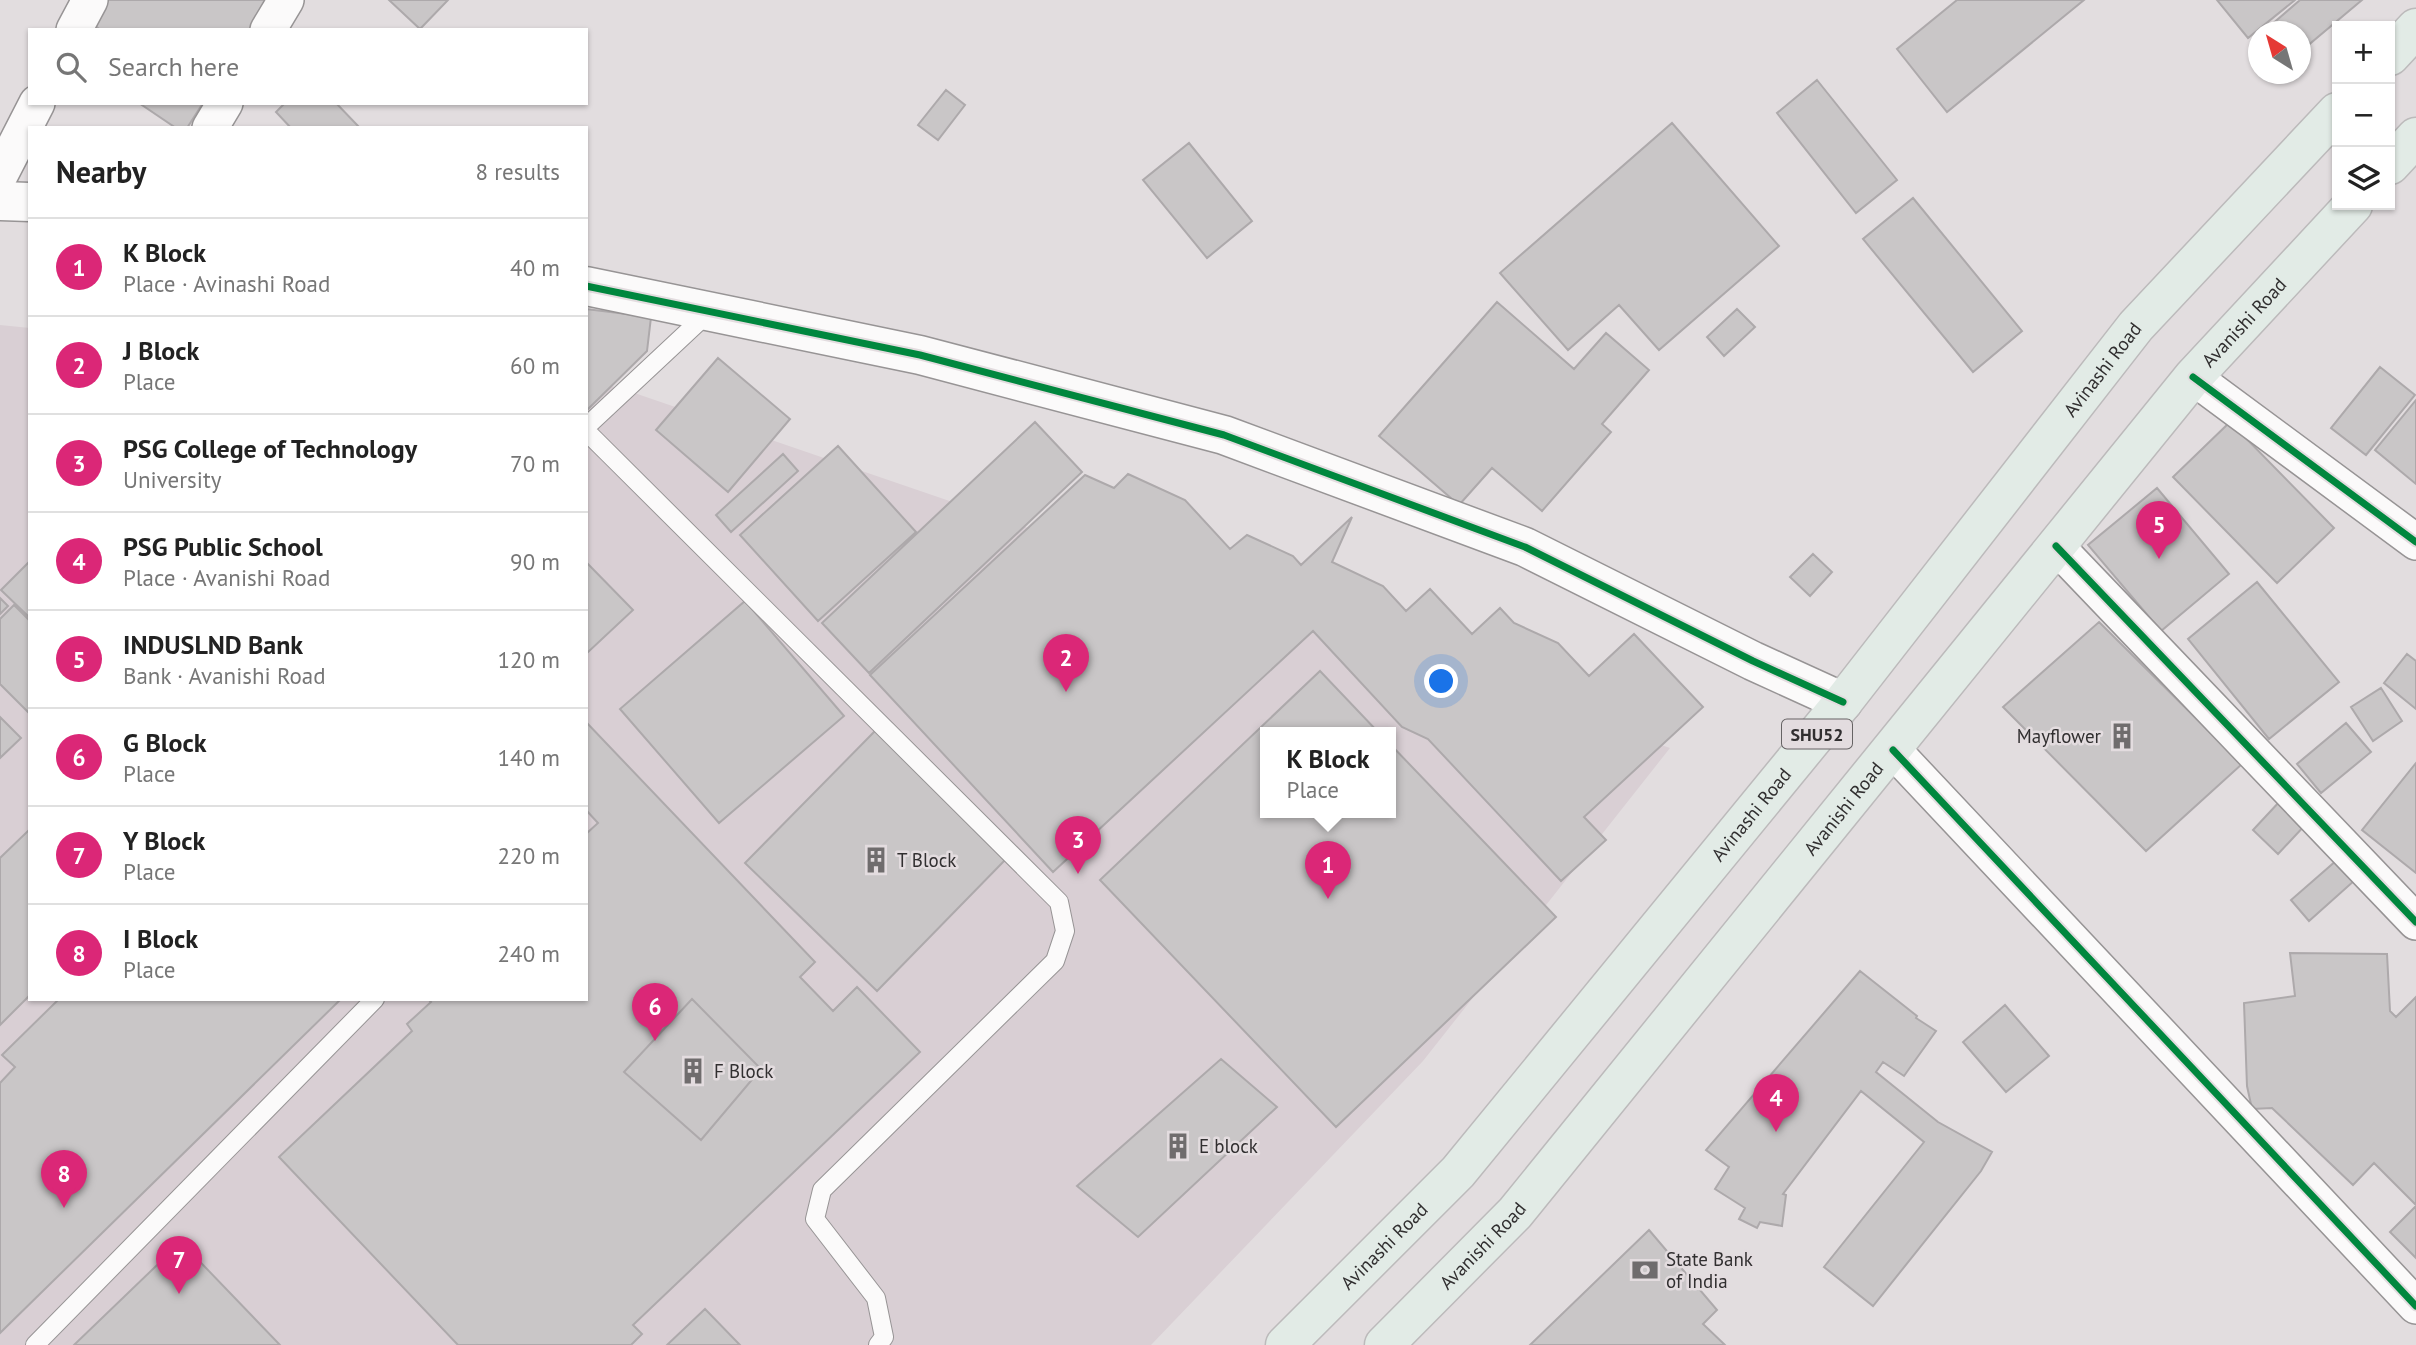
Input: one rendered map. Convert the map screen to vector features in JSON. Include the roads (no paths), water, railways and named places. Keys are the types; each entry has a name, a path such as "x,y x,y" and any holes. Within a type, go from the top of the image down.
{"main road":[{"path":"2395,51 2416,28"},
{"name":"Avinashi Road","path":"1285,1345 1458,1172 1843,702 2136,326 2332,117"},
{"path":"2395,159 2416,136"},
{"name":"Avanishi Road","path":"1384,1345 1515,1213 2193,377 2348,210"}],"street":[{"path":"75,28 90,0"},
{"path":"269,28 285,0"},
{"path":"0,175 36,105"},
{"path":"211,126 224,105"},
{"path":"0,201 28,202"},
{"path":"588,286 920,355 1224,435 1525,547 1753,661 1843,702"},
{"path":"2193,377 2416,542"},
{"path":"2056,545 2416,922"},
{"path":"1893,750 2416,1306"}],"lane":[{"path":"588,426 710,311"},
{"path":"588,430 1059,902 1065,931 1055,961 822,1190 815,1219 876,1298 884,1337 878,1345"},
{"path":"36,1345 373,1001"}],"place":[{"name":"INDUSLND Bank","path":"2159,559"},
{"name":"J Block","path":"1066,692"},
{"name":"Mayflower","path":"2122,736"},
{"name":"T Block","path":"876,860"},
{"name":"PSG College of Technology","path":"1078,874"},
{"name":"K Block","path":"1328,899"},
{"name":"G Block","path":"655,1041"},
{"name":"F Block","path":"693,1071"},
{"name":"PSG Public School","path":"1776,1132"},
{"name":"E block","path":"1178,1146"},
{"name":"I Block","path":"64,1208"},
{"name":"State Bank of India","path":"1645,1270"},
{"name":"Y Block","path":"179,1294"}]}
